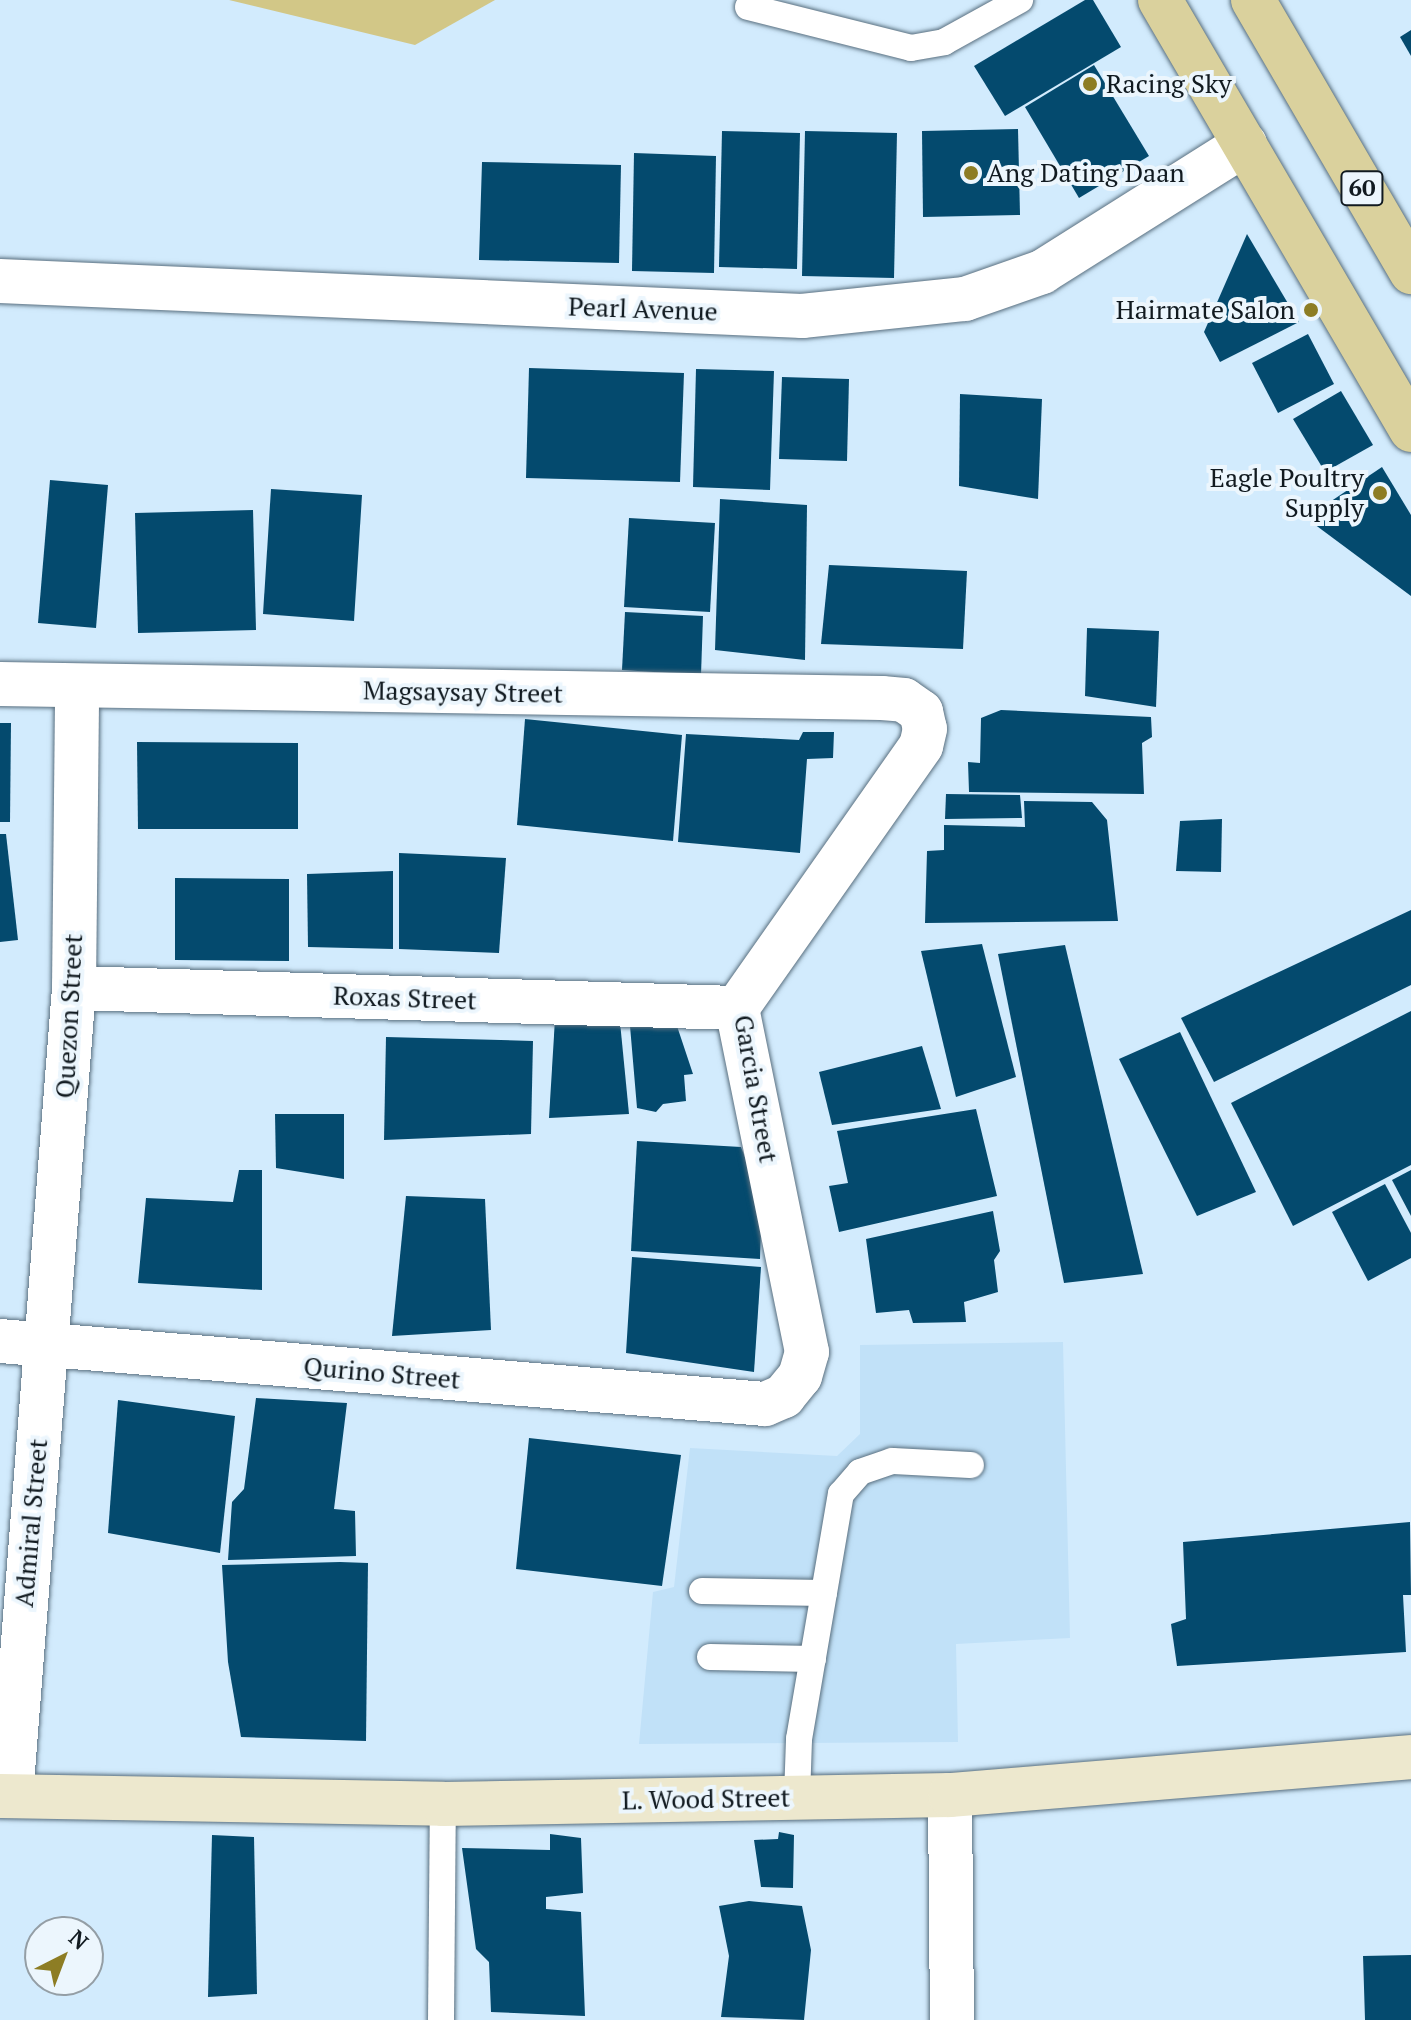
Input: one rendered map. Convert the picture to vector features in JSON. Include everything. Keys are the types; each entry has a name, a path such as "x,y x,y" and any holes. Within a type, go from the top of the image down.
{"main road":[{"path":"1160,0 1411,430"},
{"name":"60","path":"1253,0 1411,272"},
{"name":"L. Wood Street","path":"5,1796 443,1804 950,1795 1411,1757"}],"street":[{"name":"Pearl Avenue","path":"0,281 802,316 965,299 1042,272 1245,144"},
{"name":"Magsaysay Street","path":"0,684 882,698 904,700 921,712"},
{"name":"Quezon Street","path":"45,1346 74,988 77,686"},
{"name":"Garcia Street","path":"765,1404 784,1396 800,1376 807,1352 737,1008 921,746 921,712"},
{"name":"Roxas Street","path":"74,988 737,1008"},
{"name":"Qurino Street","path":"0,1341 765,1404"},
{"name":"Admiral Street","path":"5,1796 45,1346"},
{"path":"950,1795 952,2020"}],"lane":[{"path":"748,7 911,48 944,42 1020,0"},
{"path":"797,1797 799,1739 841,1494 860,1472 892,1461 971,1465"},
{"path":"702,1591 824,1593"},
{"path":"710,1657 813,1659"},
{"path":"441,2020 443,1804"}],"shaded area":[{"path":"229,0 495,0 415,45"},
{"path":"1063,1342 1070,1638 956,1644 958,1742 639,1744 653,1592 674,1587 690,1448 837,1456 860,1434 860,1345"}],"building":[{"path":"1085,0 1093,0 1121,47 1005,116 974,66"},
{"path":"1411,30 1411,56 1400,37"},
{"path":"1094,65 1149,156 1079,198 1025,107"},
{"name":"Ang Dating Daan","path":"1018,129 1020,215 923,217 922,131"},
{"path":"722,131 800,133 797,269 719,267"},
{"path":"805,131 897,133 894,278 802,276"},
{"path":"634,153 716,156 714,273 632,271"},
{"path":"482,162 621,165 619,263 479,260"},
{"path":"1247,234 1299,322 1220,362 1204,332"},
{"path":"1308,334 1334,384 1278,413 1252,363"},
{"path":"529,368 684,373 680,482 526,478"},
{"path":"696,369 774,371 770,490 693,487"},
{"path":"782,377 849,379 847,461 779,459"},
{"path":"1341,391 1373,445 1325,472 1293,419"},
{"path":"960,394 1042,399 1038,499 959,486"},
{"path":"1382,467 1411,515 1411,596 1306,518"},
{"path":"50,480 108,485 96,628 38,623"},
{"path":"271,489 362,495 354,621 263,614"},
{"path":"720,499 807,505 805,660 715,650"},
{"path":"253,510 256,630 138,633 135,513"},
{"path":"629,518 715,523 710,612 624,607"},
{"path":"829,565 967,571 963,649 821,644"},
{"path":"625,612 703,616 701,675 622,670"},
{"path":"1087,628 1159,631 1156,707 1085,696"},
{"path":"1001,710 1151,717 1152,737 1142,743 1144,794 969,792 968,762 980,763 981,718"},
{"path":"525,719 682,735 673,841 517,825"},
{"path":"0,723 11,723 10,822 0,822"},
{"path":"803,732 834,732 833,758 807,759 800,853 678,842 686,734 799,740"},
{"path":"137,742 298,743 298,829 138,829"},
{"path":"946,794 1020,795 1022,818 945,819"},
{"path":"1024,801 1092,802 1107,820 1118,921 925,923 927,851 944,850 944,825 1025,827"},
{"path":"1222,819 1221,872 1176,871 1180,821"},
{"path":"0,834 6,834 18,940 0,942"},
{"path":"399,853 506,858 499,953 399,949"},
{"path":"393,871 393,949 308,947 307,874"},
{"path":"175,878 289,879 289,961 175,960"},
{"path":"1411,910 1411,985 1214,1082 1181,1018"},
{"path":"982,944 1016,1077 956,1097 921,951"},
{"path":"1065,945 1143,1274 1064,1283 998,954"},
{"path":"1411,1011 1411,1165 1293,1226 1231,1103"},
{"path":"555,1019 620,1022 629,1114 549,1118"},
{"path":"630,1026 677,1026 693,1074 684,1075 686,1101 663,1104 656,1112 637,1108"},
{"path":"1180,1032 1256,1192 1197,1216 1119,1059"},
{"path":"386,1037 533,1041 531,1134 384,1140"},
{"path":"922,1046 941,1109 832,1125 819,1072"},
{"path":"976,1109 997,1196 839,1232 829,1186 848,1183 837,1131"},
{"path":"275,1114 344,1114 344,1179 276,1168"},
{"path":"637,1141 741,1147 762,1201 760,1259 631,1251"},
{"path":"239,1170 262,1170 262,1290 138,1283 146,1198 233,1202"},
{"path":"1411,1170 1411,1216 1392,1180"},
{"path":"1385,1184 1411,1233 1411,1258 1368,1281 1332,1212"},
{"path":"406,1196 485,1199 491,1330 392,1336"},
{"path":"993,1211 1000,1251 994,1260 998,1292 964,1302 966,1322 913,1323 909,1310 876,1313 866,1239"},
{"path":"632,1257 761,1267 754,1372 626,1353"},
{"path":"256,1398 347,1403 334,1509 355,1511 356,1556 228,1560 232,1502 244,1489"},
{"path":"118,1400 235,1416 220,1553 108,1533"},
{"path":"529,1438 681,1455 662,1586 516,1569"},
{"path":"1410,1522 1411,1595 1403,1595 1406,1652 1177,1666 1171,1624 1186,1619 1183,1542"},
{"path":"368,1563 366,1741 241,1737 228,1662 222,1565"},
{"path":"779,1832 794,1835 793,1888 761,1887 754,1840 778,1839"},
{"path":"550,1834 581,1838 583,1893 546,1897 546,1909 581,1912 585,2016 491,2012 489,1962 476,1949 462,1848 550,1850"},
{"path":"212,1835 254,1837 257,1994 208,1997"},
{"path":"749,1901 802,1906 811,1950 804,2020 721,2017 729,1956 719,1906"},
{"path":"1411,1955 1411,2020 1365,2020 1363,1956"}],"place":[{"name":"Racing Sky","path":"1090,84"},
{"name":"Ang Dating Daan","path":"971,173"},
{"name":"Hairmate Salon","path":"1311,310"},
{"name":"Eagle Poultry Supply","path":"1380,493"}]}
